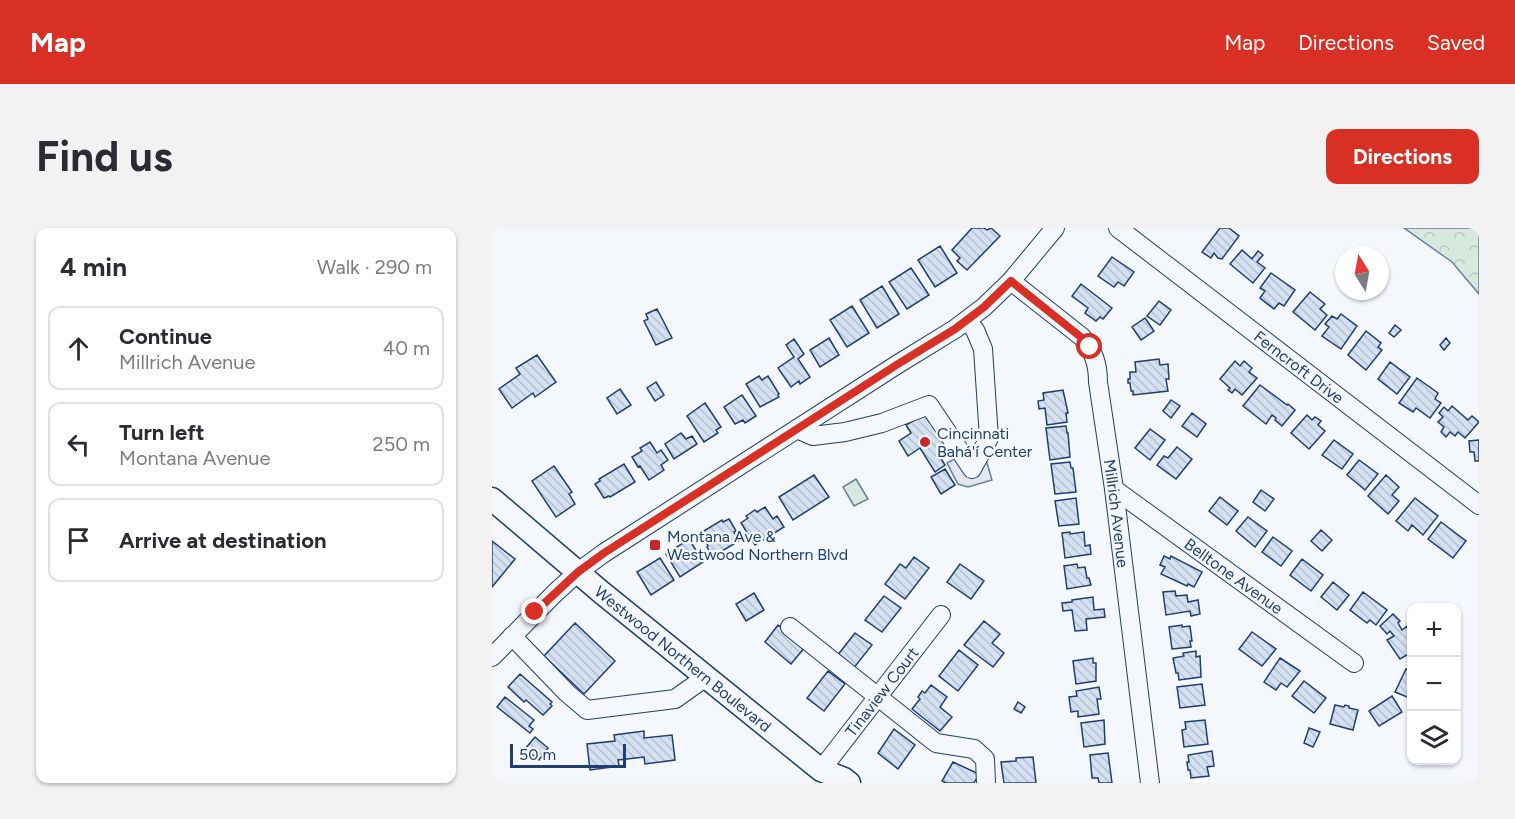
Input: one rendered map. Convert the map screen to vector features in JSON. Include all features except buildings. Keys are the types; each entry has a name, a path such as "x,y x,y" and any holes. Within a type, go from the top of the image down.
{"main road":[{"name":"Westwood Northern Boulevard","path":"492,500 829,779"}],"street":[{"path":"492,657 548,599 578,572 967,320 1011,281 1055,228"},
{"name":"Ferncroft Drive","path":"1118,228 1479,505"},
{"name":"Millrich Avenue","path":"1011,281 1082,338 1092,352 1098,370 1150,783"},
{"path":"797,429 813,436 845,432 882,423 929,405 972,469 989,438 983,349 975,330 967,320"},
{"name":"Belltone Avenue","path":"1114,489 1354,663"},
{"name":"Tinaview Court","path":"829,779 878,697 941,615"},
{"path":"790,627 936,743 974,749 985,759 986,783"},
{"path":"512,636 567,693 587,710 675,699 706,677"}],"green space":[{"path":"1404,228 1479,228 1479,294 1452,262"},
{"path":"856,479 868,499 854,506 843,487"}],"shaded area":[{"path":"967,452 984,453 992,480 968,487 958,484 947,463"}],"place":[{"name":"Cincinnati Bahá'í Center","path":"925,442"},
{"name":"Montana Ave & Westwood Northern Blvd","path":"655,545"}],"route":[{"path":"535,612 578,572 604,553 955,329 984,307 1011,281 1090,347"}]}
